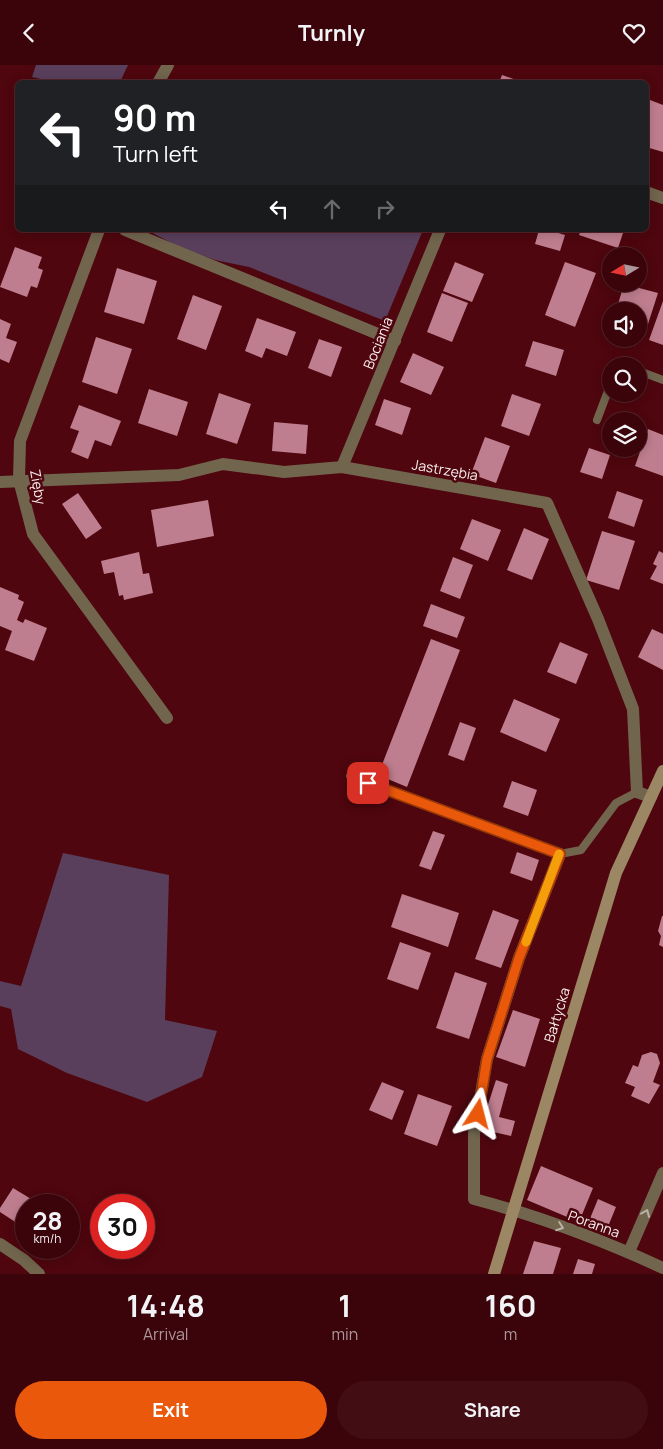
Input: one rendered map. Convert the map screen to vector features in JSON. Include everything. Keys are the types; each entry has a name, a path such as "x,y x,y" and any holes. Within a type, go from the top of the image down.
{"main road":[{"name":"Bałtycka","path":"494,1274 616,873 663,771"}],"street":[{"path":"160,80 168,65"},
{"path":"649,193 663,198"},
{"name":"Zięby","path":"98,232 20,441 19,480 33,534 167,718"},
{"path":"130,232 396,341"},
{"name":"Bociania","path":"342,467 396,341 439,232"},
{"name":"Jastrzębia","path":"0,482 179,475 223,463 284,471 342,467 547,503 598,619 633,709 637,793"},
{"path":"637,793 651,797"},
{"name":"Poranna","path":"560,854 519,958 487,1059 474,1133 474,1199 514,1210 629,1253 663,1268"},
{"path":"629,1253 663,1173"},
{"path":"0,1244 24,1260 39,1274"}],"lane":[{"path":"647,374 663,380"},
{"path":"597,419 604,402"},
{"path":"350,776 560,854 581,850 616,803 637,793"}],"shaded area":[{"path":"36,65 128,65 121,80 45,80 32,77"},
{"path":"151,232 422,232 385,321 249,267 215,260 179,247"},
{"path":"63,853 169,875 165,1020 217,1031 202,1077 147,1102 67,1073 18,1049 11,1009 0,1006 0,981 21,986"}],"building":[{"path":"502,75 516,80 500,80"},
{"path":"650,100 663,105 663,152 649,148"},
{"path":"538,232 555,232 565,235 560,251 535,244"},
{"path":"580,232 623,232 618,247 579,235"},
{"path":"15,247 42,257 38,268 43,270 37,288 31,286 27,297 0,287"},
{"path":"455,262 484,274 472,302 443,291"},
{"path":"565,262 596,273 575,327 545,315"},
{"path":"117,268 157,281 144,324 104,312"},
{"path":"648,290 658,293 648,324 647,302 619,302 621,293 648,293"},
{"path":"442,293 468,303 452,342 427,332"},
{"path":"193,295 222,306 206,350 177,339"},
{"path":"663,301 663,345 649,340"},
{"path":"257,318 296,332 287,356 266,348 262,358 245,351"},
{"path":"0,319 11,324 6,338 17,342 9,363 0,359"},
{"path":"96,337 132,349 117,394 82,382"},
{"path":"319,339 342,347 331,377 308,368"},
{"path":"533,341 564,350 556,376 525,366"},
{"path":"413,353 444,367 431,395 400,382"},
{"path":"149,389 188,402 177,436 138,423"},
{"path":"219,393 251,404 237,444 206,434"},
{"path":"512,394 541,404 529,436 501,426"},
{"path":"384,399 411,408 402,435 375,425"},
{"path":"79,405 121,421 111,446 95,440 88,459 71,452 79,431 70,428"},
{"path":"274,422 308,425 306,454 272,451"},
{"path":"648,429 663,435 663,476 635,466 638,457 647,457"},
{"path":"485,437 510,446 496,483 471,474"},
{"path":"589,448 602,452 602,457 609,457 602,479 580,472"},
{"path":"617,491 643,500 634,527 608,518"},
{"path":"78,493 102,528 86,539 62,504"},
{"path":"208,500 214,536 157,547 151,510"},
{"path":"472,519 501,530 488,561 460,549"},
{"path":"524,528 549,539 532,580 507,570"},
{"path":"602,531 635,541 619,590 586,580"},
{"path":"659,551 663,553 663,584 650,579 657,566 653,564"},
{"path":"139,552 143,574 149,573 153,593 124,600 123,595 119,596 114,572 104,574 101,561"},
{"path":"453,557 473,565 460,599 440,591"},
{"path":"0,587 19,595 18,599 24,602 17,620 23,623 25,619 47,628 34,661 5,650 12,631 0,626"},
{"path":"431,604 465,617 457,638 423,626"},
{"path":"652,629 663,634 663,670 638,657"},
{"path":"431,639 460,650 407,787 378,775"},
{"path":"560,642 588,654 576,684 547,672"},
{"path":"514,699 560,719 546,752 500,732"},
{"path":"460,722 476,728 464,761 448,755"},
{"path":"512,781 537,790 528,816 503,807"},
{"path":"433,831 445,835 431,870 419,866"},
{"path":"517,852 539,860 532,881 510,873"},
{"path":"402,894 459,913 448,947 391,927"},
{"path":"493,910 519,920 501,968 475,959"},
{"path":"662,916 663,947 659,945 661,936 658,931"},
{"path":"400,942 431,953 418,990 387,979"},
{"path":"455,972 487,983 469,1039 436,1028"},
{"path":"513,1010 540,1019 525,1067 496,1057"},
{"path":"651,1052 657,1054 660,1063 653,1082 660,1085 649,1104 631,1096 635,1087 625,1083 633,1065 638,1067 642,1055"},
{"path":"496,1080 508,1084 499,1117 515,1121 511,1136 480,1129"},
{"path":"382,1082 404,1091 392,1120 369,1110"},
{"path":"418,1094 452,1106 437,1146 404,1134"},
{"path":"541,1166 593,1188 579,1222 527,1200"},
{"path":"13,1188 23,1194 15,1194 15,1222 0,1212 0,1208"},
{"path":"598,1199 616,1207 607,1229 589,1221"},
{"path":"534,1241 561,1248 553,1274 523,1274"},
{"path":"578,1259 595,1264 592,1274 573,1274"}],"slow traffic":[{"path":"526,942 559,854"}],"route":[{"path":"368,783 560,854 519,958 487,1059 478,1114"}]}
